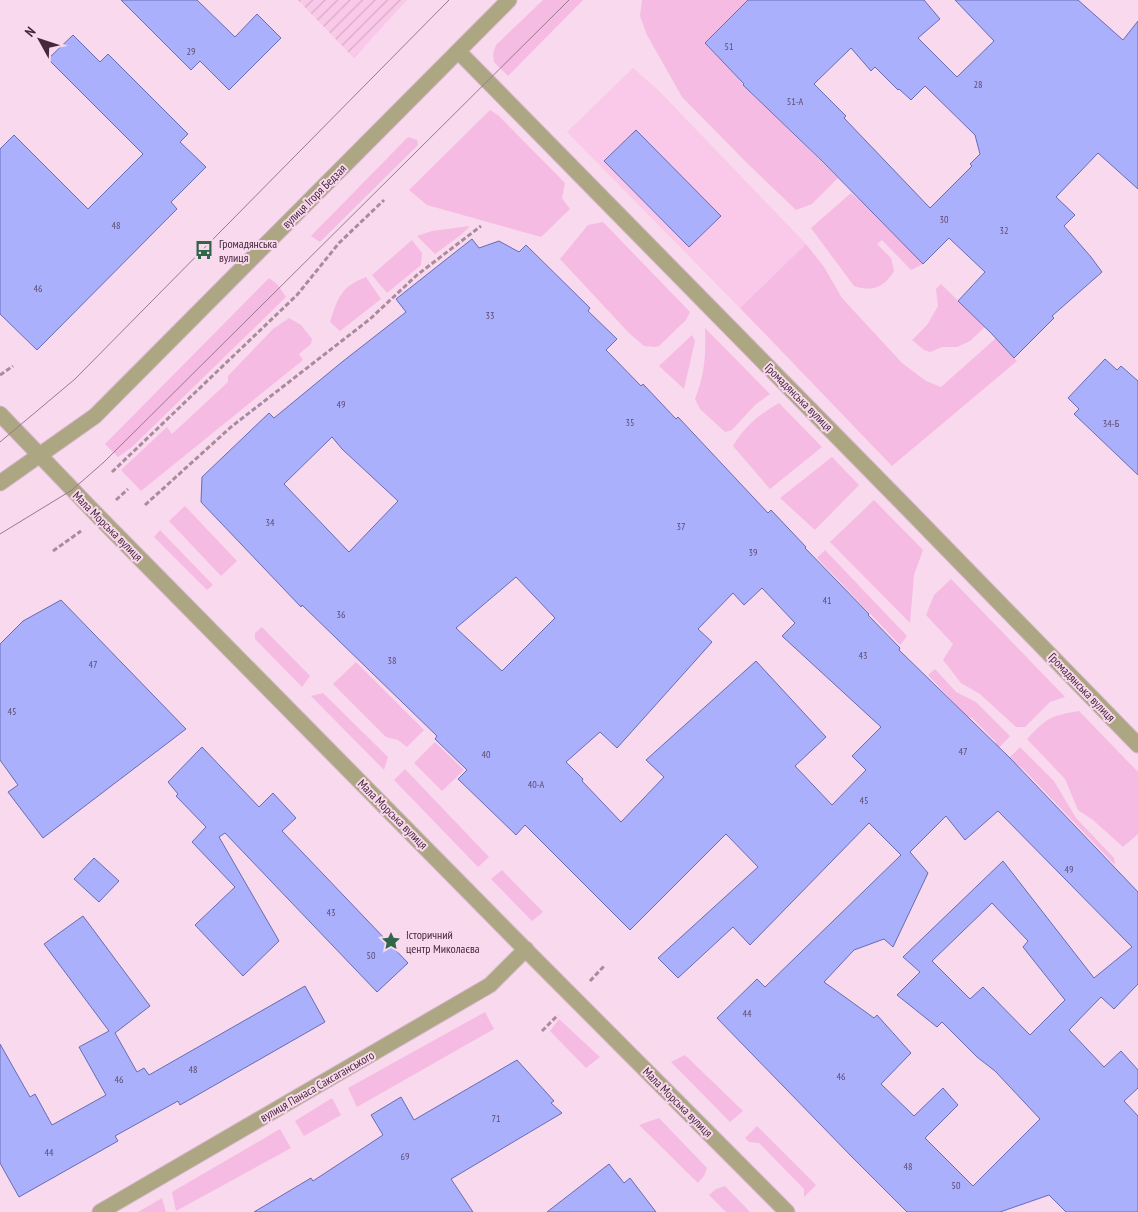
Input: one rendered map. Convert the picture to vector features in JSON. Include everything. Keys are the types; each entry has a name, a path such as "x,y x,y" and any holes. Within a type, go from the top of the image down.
{"street":[{"name":"вулиця Ігоря Бедзая","path":"0,483 95,416 509,0"},
{"name":"Громадянська вулиця","path":"458,51 854,453 1138,745"},
{"name":"Мала Морська вулиця","path":"0,414 526,949 788,1212"},
{"name":"вулиця Панаса Саксаганського","path":"100,1212 490,985 526,949"}],"path":[{"path":"112,472 297,295 339,243 384,200"},
{"path":"145,505 231,427 370,319 417,275 481,226"},
{"path":"0,375 13,366"}],"shaded area":[{"path":"298,0 407,0 354,58"},
{"path":"543,0 583,0 508,76 494,62 493,54 496,45"},
{"path":"642,0 751,0 705,43 743,85 838,178 812,204 796,210 682,97 647,35 640,16"},
{"path":"633,68 659,91 806,244 740,308 567,132"},
{"path":"490,110 499,116 565,183 562,198 570,209 541,237 427,205 409,190"},
{"path":"408,137 417,140 418,145 320,242 311,236"},
{"path":"851,193 871,210 923,264 911,270 882,240 877,244 891,258 894,271 882,285 877,287 866,289 854,286 811,228"},
{"path":"603,222 690,312 686,320 659,346 644,346 629,333 560,259 588,225"},
{"path":"470,226 435,254 417,236 432,231"},
{"path":"412,240 422,253 421,265 387,293 372,275"},
{"path":"806,244 824,267 842,298 902,363 926,381 941,387 996,338 1017,361 892,466 740,308"},
{"path":"366,277 381,299 340,331 330,322 338,299 351,285"},
{"path":"269,278 277,284 286,297 132,447 118,457 105,444"},
{"path":"941,284 985,327 970,341 957,347 942,347 930,352 924,350 912,340 927,325 938,306 936,289"},
{"path":"289,318 301,325 312,339 311,344 299,354 303,360 141,491 121,470 167,427 172,434 228,382 228,376 273,329"},
{"path":"705,328 770,394 755,405 732,430 725,432 700,409 695,399 704,364"},
{"path":"692,335 695,341 684,389 659,366"},
{"path":"779,403 822,447 770,489 733,446 753,421"},
{"path":"832,457 859,485 815,530 780,498"},
{"path":"874,500 923,550 914,575 910,623 830,542"},
{"path":"185,506 237,561 221,576 169,521"},
{"path":"160,530 213,585 207,590 154,537"},
{"path":"825,550 907,636 900,645 817,558"},
{"path":"951,579 1065,697 1050,702 1025,727 1016,727 980,694 961,683 943,660 953,644 926,615 934,595"},
{"path":"262,627 310,676 302,687 255,639 255,633"},
{"path":"356,662 424,730 407,747 398,740 386,737 333,684"},
{"path":"935,669 956,692 976,702 1010,736 999,748 994,745 996,742 972,718 966,716 928,675"},
{"path":"323,693 388,757 384,770 311,696"},
{"path":"1079,711 1138,772 1138,834 1123,847 1093,820 1078,810 1065,779 1027,739 1040,726 1055,716"},
{"path":"435,742 464,770 442,791 414,763"},
{"path":"1020,747 1054,781 1076,818 1114,858 1115,865 1024,770 1009,758"},
{"path":"405,769 489,857 478,867 394,780"},
{"path":"502,870 543,912 532,921 491,879"},
{"path":"485,1012 494,1029 357,1107 348,1088"},
{"path":"559,1019 600,1057 586,1068 550,1031"},
{"path":"685,1055 743,1111 730,1122 671,1062"},
{"path":"332,1098 341,1115 304,1136 295,1121"},
{"path":"659,1118 707,1168 704,1176 698,1183 639,1125"},
{"path":"757,1126 816,1185 804,1197 804,1189 759,1143 749,1142 745,1138"},
{"path":"280,1129 291,1148 176,1211 172,1192"},
{"path":"725,1186 750,1212 726,1212 709,1195 716,1189"},
{"path":"162,1198 166,1212 138,1212"}],"building":[{"path":"121,0 197,0 235,37 257,14 281,38 229,90 200,61 191,70"},
{"path":"748,0 924,0 940,19 918,38 957,77 994,41 955,0 1078,0 1123,40 1138,21 1138,189 1098,153 1056,197 1075,215 1064,226 1102,272 1052,316 1054,318 1014,358 958,301 985,272 949,238 923,264 823,162 743,85 705,43","holes":["851,48 871,71 875,67 911,100 925,86 975,135 980,154 970,164 972,166 930,208 844,118 846,116 814,84"]},
{"path":"73,35 100,62 108,54 188,134 180,142 206,167 171,202 177,209 37,350 0,314 0,149 14,135 88,209 143,154 48,59"},
{"path":"636,130 721,216 689,247 604,161"},
{"path":"472,239 479,248 499,241 519,252 526,245 590,308 588,311 617,339 606,350 641,386 643,384 676,419 678,417 768,513 771,510 869,614 900,648 899,650 1010,758 1138,892 1138,984 1114,1009 1101,997 1069,1030 1104,1067 1121,1051 1138,1070 1138,1088 1124,1101 1138,1116 1138,1212 1066,1212 1049,1195 1000,1212 907,1212 717,1018 757,979 765,987 901,855 869,823 750,945 733,927 678,978 658,958 758,867 726,834 630,930 525,825 516,835 458,779 467,770 435,739 437,736 302,605 301,607 201,502 202,477 269,413 274,418 406,312 396,299","holes":["332,437 342,449 398,501 349,552 284,484","516,577 555,618 502,671 456,628","762,588 795,623 782,636 881,727 852,756 866,770 832,805 795,766 826,737 756,661 646,760 664,777 621,822 566,762 600,732 617,748 712,642 698,629 733,593 744,605","998,811 1132,947 1094,978 1003,861 903,957 920,972 897,995 937,1027 942,1022 977,1057 995,1071 1040,1119 973,1186 925,1138 958,1105 943,1088 914,1116 881,1084 911,1053 877,1015 874,1018 824,982 854,950 884,939 893,947 928,873 910,852 946,816 965,840","992,903 1028,941 1023,947 1065,1000 1030,1035 983,987 970,999 932,961"]},
{"path":"1105,359 1117,370 1121,366 1138,381 1138,475 1074,414 1079,409 1068,398"},
{"path":"61,600 186,729 43,838 8,792 18,785 0,760 0,644 23,621"},
{"path":"202,747 259,807 273,793 296,818 282,831 408,963 377,992 225,833 219,837 279,941 243,976 195,925 235,887 192,842 206,827 176,796 178,794 168,782"},
{"path":"94,858 119,881 99,902 74,879"},
{"path":"83,916 150,1006 115,1033 137,1072 144,1068 149,1075 305,986 325,1022 180,1105 178,1101 115,1136 118,1141 19,1197 0,1163 0,1044 30,1097 35,1094 52,1125 106,1095 79,1047 109,1031 44,944"},
{"path":"517,1060 554,1101 551,1103 562,1113 451,1179 473,1212 254,1212 311,1178 313,1181 383,1135 371,1115 401,1097 414,1120"},
{"path":"609,1164 624,1183 630,1178 656,1212 547,1212"}],"tram line":[{"path":"0,442 75,379 449,0"},
{"path":"0,534 72,490 104,462 569,0"}],"place":[{"name":"Громадянська вулиця","path":"204,250"},
{"name":"Історичний центр Миколаєва","path":"391,941"}]}
